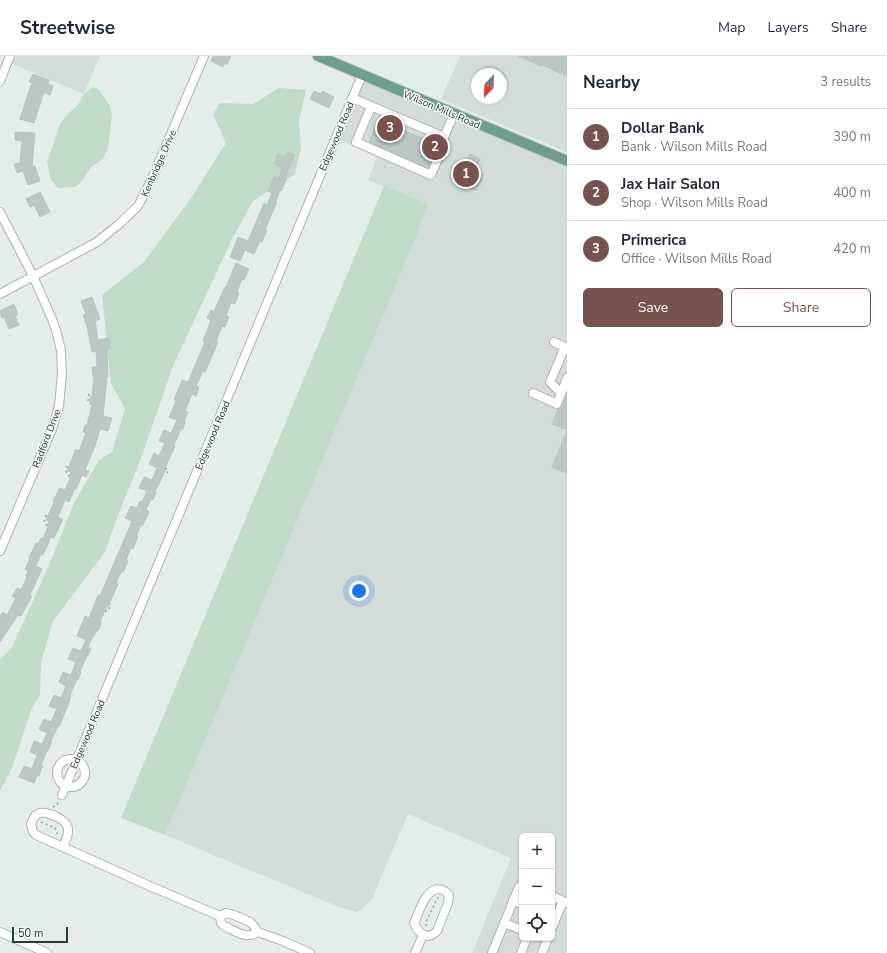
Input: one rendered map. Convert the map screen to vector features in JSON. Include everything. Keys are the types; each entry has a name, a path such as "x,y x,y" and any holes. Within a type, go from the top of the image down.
{"main road":[{"name":"Wilson Mills Road","path":"318,56 567,161"}],"street":[{"path":"0,81 10,56"},
{"name":"Kenbridge Drive","path":"0,294 97,242 138,206 151,181 204,56"},
{"name":"Edgewood Road","path":"62,796 362,75"},
{"path":"352,98 444,138"},
{"path":"371,107 356,142 431,175 454,114"},
{"name":"Radford Drive","path":"0,212 47,306 58,337 62,361 60,397 52,429 0,551"},
{"path":"554,342 566,347 550,382 561,393"},
{"path":"533,393 557,404 567,378"},
{"path":"72,758 77,760 84,768 84,779 77,786 70,787 62,784 56,774 57,768 65,760 72,758"},
{"path":"63,847 68,830 66,824 49,813 40,813 35,816 31,824 33,832 36,835 152,887 220,916 226,913 234,915 253,925 258,932 310,953"},
{"path":"492,953 519,886"},
{"path":"441,889 446,891 449,894 448,903 436,931 430,936 426,936 424,932 417,929 414,923 426,897 433,890 441,889"},
{"path":"555,897 565,902 555,917"},
{"path":"514,900 519,902"},
{"path":"220,916 221,923 224,926 245,936 258,932"},
{"path":"504,923 519,929"},
{"path":"0,932 48,953"},
{"path":"415,953 424,932"},
{"path":"521,953 526,941"},
{"path":"542,953 545,941"}],"path":[{"path":"88,401 89,395 92,394"},
{"path":"67,466 66,472 69,476"},
{"path":"165,468 168,470 167,474"},
{"path":"46,515 44,522 47,526"},
{"path":"105,611 108,611 111,604"},
{"path":"37,820 55,828 59,838"},
{"path":"424,932 426,922 439,894"}],"shaded area":[{"path":"10,56 100,56 84,94 8,62"},
{"path":"460,56 567,56 567,152 441,99"},
{"path":"362,75 567,161 567,953 472,953 511,858 408,814 372,899 357,912 339,907 165,835 428,205 368,180 377,157 335,138"}],"green space":[{"path":"94,87 99,90 110,106 112,115 108,148 103,159 91,167 82,181 75,187 58,188 51,180 47,162 61,122 78,105 84,94"},
{"path":"279,88 306,90 299,121 301,148 295,174 253,201 232,239 173,366 140,461 105,552 53,621 41,662 40,695 31,710 12,768 0,791 0,660 12,647 47,570 74,503 99,460 112,452 125,409 111,383 102,295 144,262 191,198 226,143 213,114 220,103 253,104"},
{"path":"384,186 428,204 417,234 165,835 121,818"}],"building":[{"path":"213,56 231,56 227,65 225,63 223,67 211,61"},
{"path":"518,56 567,56 567,76 542,65 541,66"},
{"path":"33,74 49,80 48,84 53,86 50,95 44,92 34,123 20,119 32,83 29,82"},
{"path":"314,91 321,94 322,91 334,97 329,108 310,99"},
{"path":"379,120 438,145 428,168 369,142"},
{"path":"15,132 35,133 32,166 35,166 40,181 28,185 23,171 17,173 14,164 20,163 22,141 15,140"},
{"path":"288,152 295,155 285,177 287,178 281,191 280,190 262,242 260,241 254,254 245,250 240,261 230,257 238,237 248,241 264,203 267,205 272,193 268,191 274,177 278,179 283,168 274,164 278,154 286,157"},
{"path":"470,154 480,159 475,172 483,175 476,190 467,188 467,190 457,186 458,182 452,180 456,168 459,165 464,167"},
{"path":"40,192 50,212 40,217 34,205 30,207 26,199"},
{"path":"236,263 249,269 244,280 242,279 237,292 239,293 235,304 231,303 226,316 229,317 225,327 222,326 216,342 218,342 207,368 205,372 203,371 196,386 199,387 196,396 192,394 185,411 188,412 183,429 181,429 174,445 173,452 155,492 156,493 153,500 151,499 146,510 149,512 136,536 138,536 133,549 131,548 126,560 128,561 116,583 118,584 100,622 98,631 97,630 93,636 88,647 91,649 70,695 68,705 59,727 58,726 41,765 43,766 39,776 37,775 34,783 19,777 24,766 32,769 37,755 30,752 34,741 42,744 47,733 39,729 44,719 51,722 57,709 49,706 54,695 61,698 66,686 59,682 63,672 71,675 76,662 68,659 73,648 81,651 86,640 77,636 85,616 89,618 98,595 100,596 132,521 125,518 131,506 137,508 140,501 142,502 147,491 139,488 144,477 152,480 157,468 149,464 154,453 159,456 165,443 159,441 164,430 171,433 177,420 169,417 176,401 174,400 182,380 188,382 205,342 203,341 211,320 207,318 211,310 214,311"},
{"path":"92,297 100,319 95,321 98,340 109,338 111,348 107,349 108,377 103,416 112,418 108,431 100,429 85,470 89,471 86,477 82,475 69,502 65,500 58,517 63,519 54,538 51,537 36,566 42,569 30,595 32,596 21,616 18,615 0,642 0,616 3,612 7,615 16,598 12,596 17,588 21,590 27,577 28,571 25,569 29,558 36,543 38,544 41,538 43,539 49,521 46,520 54,502 53,501 60,488 65,490 71,472 67,471 76,449 79,451 86,433 83,432 85,425 87,425 92,405 90,404 90,397 92,397 94,377 92,367 97,367 96,351 92,352 87,326 83,315 86,314 81,301"},
{"path":"14,304 18,314 15,316 19,325 9,329 4,317 2,318 0,311"},
{"path":"567,393 567,430 552,424"},
{"path":"567,431 567,473 552,467"}],"place":[{"name":"Primerica","path":"390,128"},
{"name":"Jax Hair Salon","path":"435,147"},
{"name":"Dollar Bank","path":"466,174"}]}
